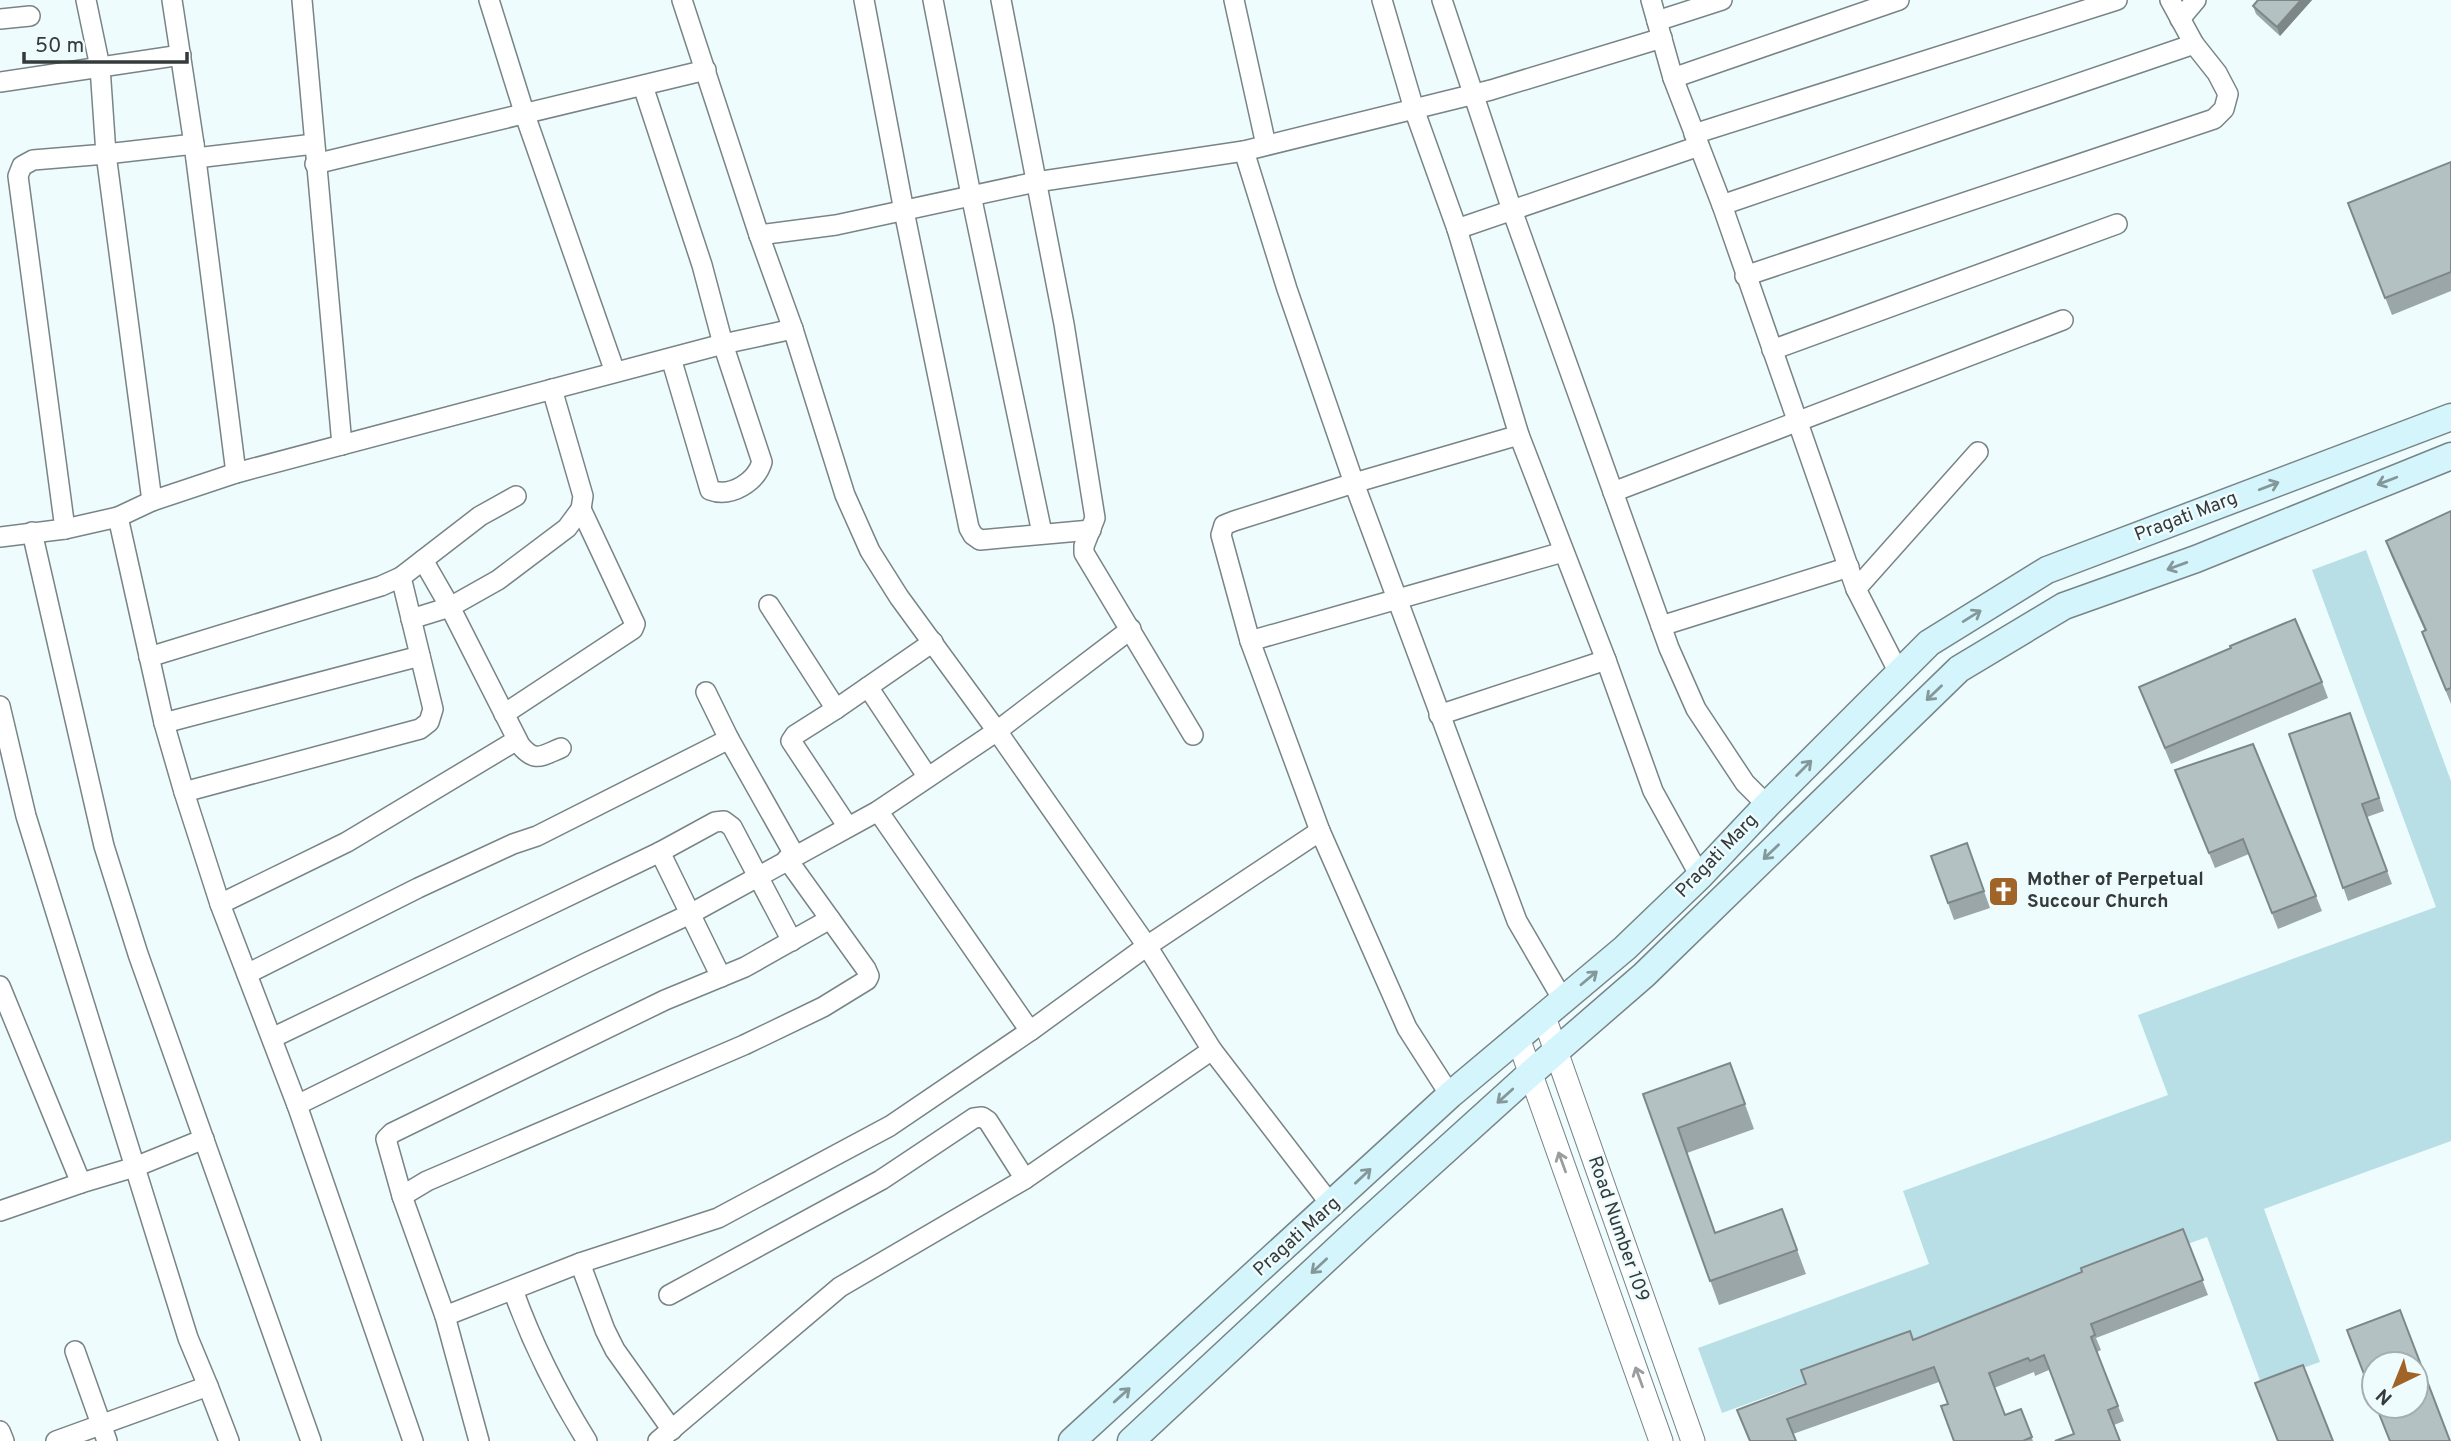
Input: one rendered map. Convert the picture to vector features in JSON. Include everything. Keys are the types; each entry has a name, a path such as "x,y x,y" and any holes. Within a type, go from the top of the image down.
{"main road":[{"name":"Pragati Marg","path":"1072,1441 1450,1096 1625,948 1700,876 1929,643 2047,570 2451,417"},
{"name":"Pragati Marg","path":"1131,1441 1531,1073 1644,975 1959,668 2064,606 2196,559 2451,456"}],"street":[{"path":"86,0 100,67 106,154 152,501"},
{"path":"172,0 195,151 236,473"},
{"path":"302,0 342,445"},
{"path":"489,0 525,115 615,372"},
{"path":"682,0 759,235 793,329 845,495 870,551 899,597 997,731 1147,946 1212,1050 1332,1206"},
{"path":"863,0 969,528 979,540 1091,530"},
{"path":"933,0 1042,533"},
{"path":"1000,0 1064,324 1094,517 1084,546 1087,562 1131,629 1193,736"},
{"path":"1234,0 1266,145"},
{"path":"1382,0 1413,109 1458,229 1519,435 1606,660 1653,791 1700,876"},
{"path":"1442,0 1512,210 1661,626 1696,709 1745,783 1767,805"},
{"path":"1651,0 1673,78 1722,205 1856,589 1899,673"},
{"path":"759,235 836,225 1036,182 1244,151 1472,94 1659,30 1722,0"},
{"path":"1673,78 1899,0"},
{"path":"1458,229 1696,140 2117,0"},
{"path":"1745,276 2214,119 2224,109 2228,94 2217,73 2194,44 2170,0"},
{"path":"2180,19 2196,0"},
{"path":"0,19 30,16"},
{"path":"1722,205 2194,44"},
{"path":"0,82 181,55"},
{"path":"315,164 706,70"},
{"path":"643,86 702,265 723,344 762,462 753,480 717,493 710,490 671,358"},
{"path":"65,528 18,176 22,166 33,160 106,154 313,144"},
{"path":"1244,151 1287,289 1354,483 1439,715 1553,1009"},
{"path":"1772,350 2117,225"},
{"path":"1613,492 2063,320"},
{"path":"0,537 118,517 152,501 236,473 723,344 793,329"},
{"path":"411,618 450,607 498,580 566,528 581,509 583,496 552,389"},
{"path":"1450,1096 1407,1028 1320,831 1250,641 1221,535 1224,525 1354,483 1519,435"},
{"path":"1856,589 1978,452"},
{"path":"149,657 381,586 401,577 480,516 516,496"},
{"path":"504,714 633,629 633,618 581,509"},
{"path":"118,517 164,723 184,792 220,904 297,1105 413,1441"},
{"path":"32,532 104,846 138,954 311,1441"},
{"path":"1250,641 1563,552"},
{"path":"423,560 450,607 517,740 528,755 536,758 561,748"},
{"path":"1661,626 1849,567"},
{"path":"184,792 420,729 429,722 433,709 401,577"},
{"path":"769,605 836,709"},
{"path":"297,1105 690,914 878,811 997,731 1131,629"},
{"path":"848,827 791,741 795,735 933,642"},
{"path":"164,723 420,656"},
{"path":"1439,715 1606,660"},
{"path":"868,687 928,776"},
{"path":"402,1196 427,1181 744,1045 823,1007 863,984 869,975 791,858 706,692"},
{"path":"0,706 26,816 188,1338 229,1441"},
{"path":"247,974 418,888 513,844 537,836 729,739"},
{"path":"220,904 347,842 517,740"},
{"path":"878,811 1030,1031"},
{"path":"271,1038 660,852 715,822 724,821 732,827 792,941"},
{"path":"445,1316 580,1264 718,1218 890,1126 1030,1031 1147,946 1320,831"},
{"path":"660,852 721,977"},
{"path":"480,1441 445,1316 402,1196 386,1139 392,1133 665,1000 745,967 830,919"},
{"path":"0,986 81,1183"},
{"name":"Road Number 109","path":"1553,1009 1556,1051 1693,1441"},
{"name":"Road Number 109","path":"1518,1038 1661,1441"},
{"path":"580,1264 605,1330 665,1436 840,1287 1025,1179 1212,1050"},
{"path":"669,1294 733,1262 881,1180 974,1118 988,1121 1025,1179"},
{"path":"0,1211 135,1167 204,1139"},
{"path":"513,1290 527,1328 565,1407 587,1441"},
{"path":"75,1351 104,1432"},
{"path":"56,1441 104,1432 208,1386"},
{"path":"0,1431 4,1441"}],"shaded area":[{"path":"2366,550 2451,781 2451,1141 2264,1209 2320,1362 2261,1383 2207,1237 1722,1413 1698,1348 1929,1264 1903,1191 2168,1095 2138,1015 2436,907 2312,570"}],"building":[{"path":"2258,0 2301,0 2277,27 2253,6"},
{"path":"2451,162 2451,272 2385,298 2348,203"},
{"path":"2451,511 2451,688 2446,690 2422,632 2426,630 2386,541"},
{"path":"2295,619 2322,682 2165,748 2139,687"},
{"path":"2350,713 2379,798 2362,804 2387,871 2343,888 2289,734"},
{"path":"2253,744 2316,896 2272,913 2243,839 2209,853 2175,770"},
{"path":"1967,843 1984,891 1948,903 1931,856"},
{"path":"1730,1063 1745,1104 1678,1128 1715,1233 1782,1209 1797,1250 1710,1281 1643,1094"},
{"path":"2183,1229 2203,1280 2091,1324 2095,1335 2091,1337 2118,1406 2108,1410 2120,1441 2055,1441 2074,1434 2044,1355 2030,1361 2028,1358 1989,1373 2005,1415 2021,1409 2032,1437 2023,1441 1954,1441 1941,1406 1948,1404 1934,1367 1787,1419 1796,1441 1750,1441 1737,1410 1806,1384 1801,1370 1910,1331 1913,1340 2082,1272 2081,1268"},
{"path":"2400,1310 2415,1350 2360,1350 2360,1364 2347,1330"},
{"path":"2303,1365 2333,1441 2278,1441 2255,1383"},
{"path":"2430,1389 2450,1441 2390,1441 2382,1420 2430,1420"}],"place":[{"name":"Mother of Perpetual Succour Church","path":"2004,891"}]}
